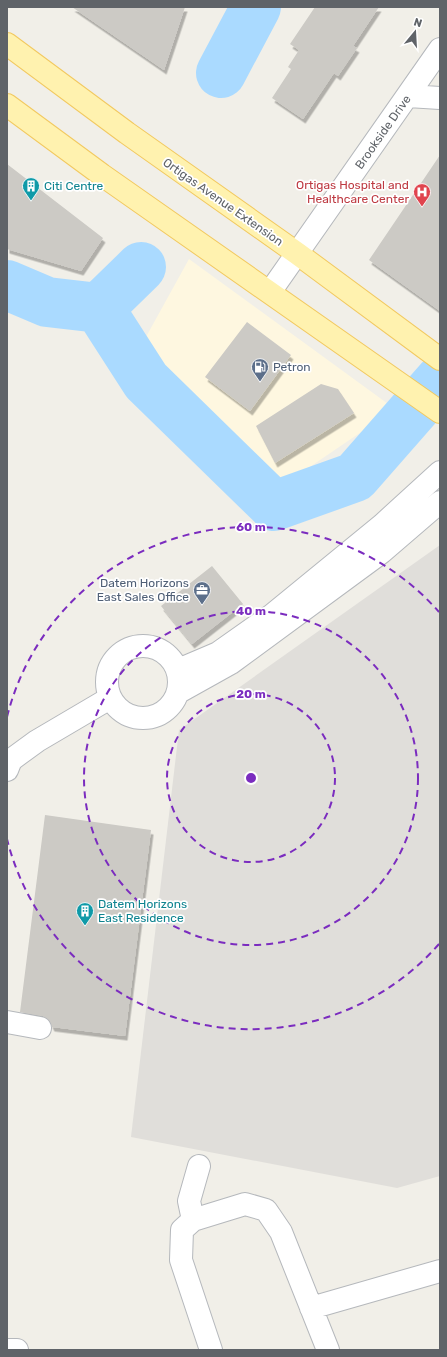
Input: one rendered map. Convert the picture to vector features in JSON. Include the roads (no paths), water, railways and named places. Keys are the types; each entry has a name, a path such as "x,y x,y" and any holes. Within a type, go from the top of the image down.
{"main road":[{"name":"Ortigas Avenue Extension","path":"7,44 127,133 298,254 440,359"},
{"path":"7,105 102,175 438,411"}],"street":[{"name":"Brookside Drive","path":"270,292 440,49"},
{"path":"408,96 440,98"},
{"path":"178,670 218,653 272,615 382,526 440,472"},
{"path":"179,692 231,663 382,552 440,502"},
{"path":"132,647 154,647 164,652 172,660 178,670 180,681 179,692 174,702 167,710 158,716 147,719 136,718 125,714 116,707 110,698 107,686 108,673 112,662 121,653 132,647"},
{"path":"7,770 11,760 37,740 110,698"},
{"path":"7,1022 40,1028"},
{"path":"193,1220 190,1201 199,1166"},
{"path":"211,1350 181,1260 182,1230 193,1220 246,1204 266,1210 281,1232 328,1350"},
{"path":"312,1308 440,1271"},
{"path":"8,1350 17,1350"}],"waterway":[{"path":"221,73 256,7"},
{"path":"7,285 47,302 99,308 141,267"},
{"path":"99,308 146,381 274,506 355,477 440,380"}],"place":[{"name":"Citi Centre","path":"31,201"},
{"name":"Ortigas Hospital and Healthcare Center","path":"422,207"},
{"name":"Petron","path":"260,382"},
{"name":"Datem Horizons East Sales Office","path":"202,605"},
{"name":"Datem Horizons East Residence","path":"85,926"}]}
